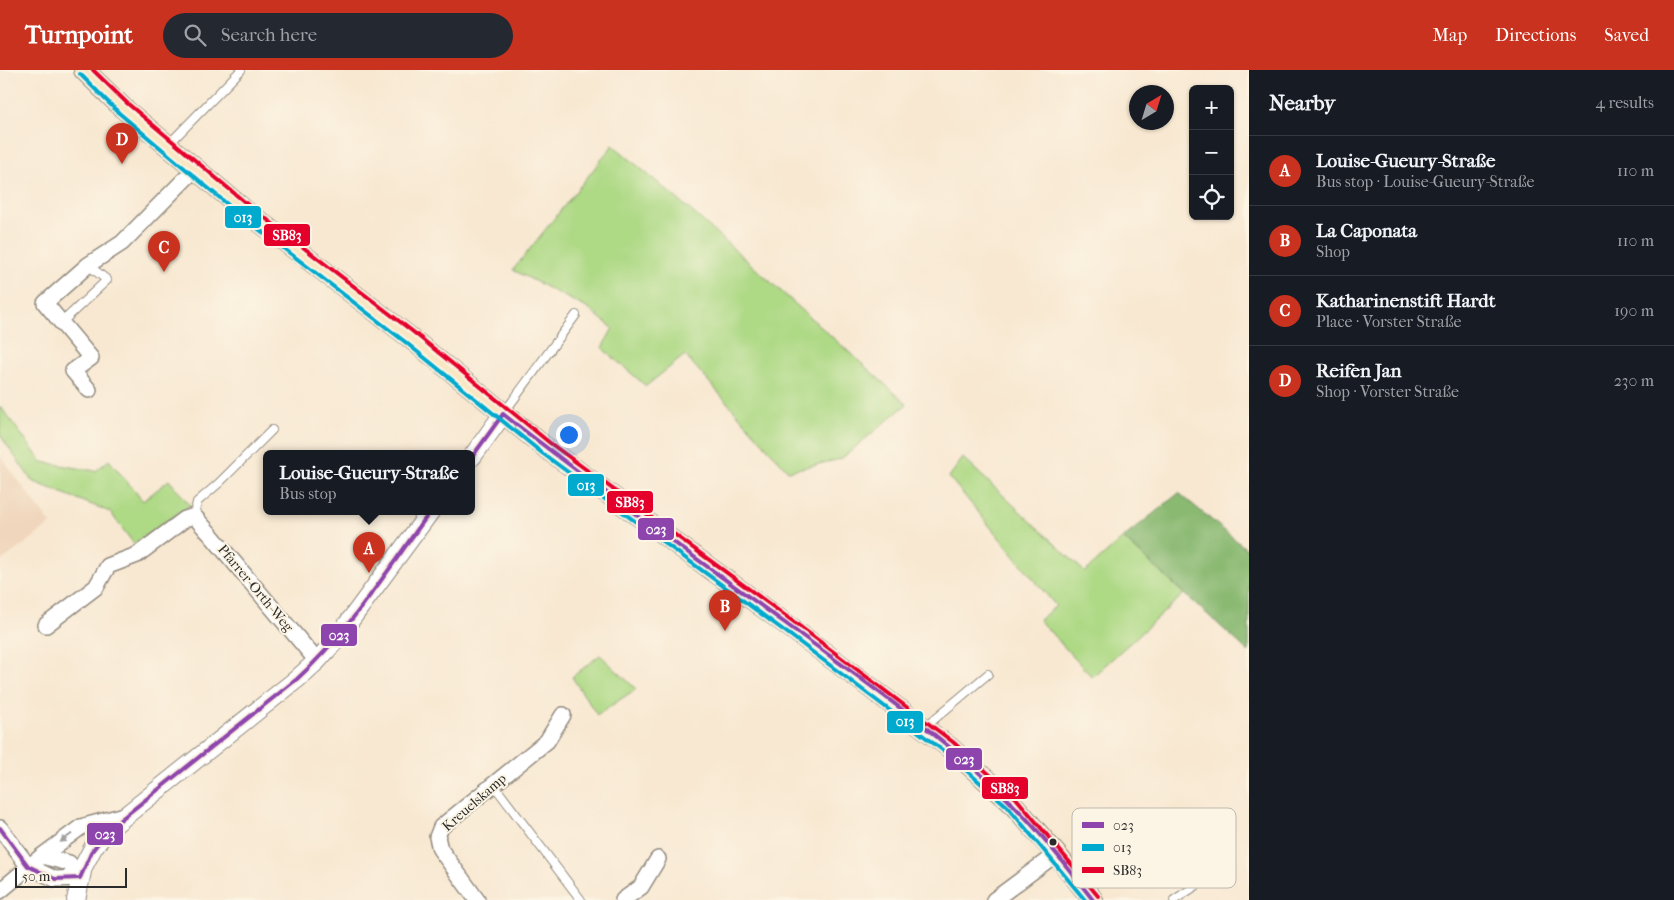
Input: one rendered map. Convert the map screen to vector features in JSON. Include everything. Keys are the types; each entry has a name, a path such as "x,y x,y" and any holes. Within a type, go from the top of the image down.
{"main road":[{"path":"84,70 123,108 243,209 408,336 546,448 794,630 949,747 1011,802 1072,874"},
{"path":"1083,888 1093,900"}],"street":[{"path":"89,390 73,371 91,358 44,303 88,265 122,243 195,169"},
{"path":"475,453 503,414"},
{"path":"76,900 83,867 94,846 126,814 298,679 317,661 335,641 428,515"},
{"path":"46,625 96,588 108,566 137,555 185,519 194,516"},
{"name":"Pfarrer-Orth-Weg","path":"194,516 317,661"},
{"name":"Kreuelskamp","path":"478,900 440,849 437,837 441,827 547,741 563,714"},
{"path":"0,891 28,866 81,827 126,814"},
{"path":"0,828 28,866 55,879 80,878"},
{"path":"994,900 1056,854"},
{"path":"42,856 69,863 80,878"},
{"path":"623,900 641,888 658,859"}],"lane":[{"path":"168,145 241,70"},
{"path":"61,322 107,280 88,265"},
{"path":"503,414 576,314"},
{"path":"194,516 197,502 220,483 272,430"},
{"path":"924,728 988,674"},
{"path":"493,784 581,900"},
{"path":"1174,900 1193,888"}],"shaded area":[{"path":"0,456 51,524 0,562"}],"green space":[{"path":"613,145 688,208 907,404 841,459 788,471 685,355 646,386 602,348 613,328 587,308 513,270"},
{"path":"0,406 42,462 96,471 109,460 143,501 169,480 190,505 134,544 110,512 32,481 0,435"},
{"path":"963,458 1085,572 1123,538 1184,594 1092,677 1039,620 1056,606 949,477"},
{"path":"1179,493 1249,551 1249,652 1123,538"},
{"path":"600,655 636,689 597,715 572,677"}],"transit line":[{"name":"SB83","path":"93,70 127,103 247,204 412,331 550,443 798,625 953,742 1016,798 1072,865"},
{"name":"013","path":"80,74 119,113 239,214 404,341 542,453 790,635 945,752 1007,806 1072,884"},
{"name":"023","path":"503,414 608,494 938,737 995,787 1022,814 1072,873"},
{"name":"023","path":"475,453 503,414"},
{"name":"023","path":"0,828 28,866 55,879 80,878 92,851 110,828 297,679 316,661 351,621 428,515"},
{"name":"013","path":"1075,888 1085,900"},
{"name":"023","path":"1084,888 1093,900"},
{"name":"SB83","path":"1091,888 1098,896"}],"place":[{"name":"Reifen Jan","path":"122,164"},
{"name":"Katharinenstift Hardt","path":"164,272"},
{"name":"Louise-Gueury-Straße","path":"369,573"},
{"name":"La Caponata","path":"725,631"}]}
